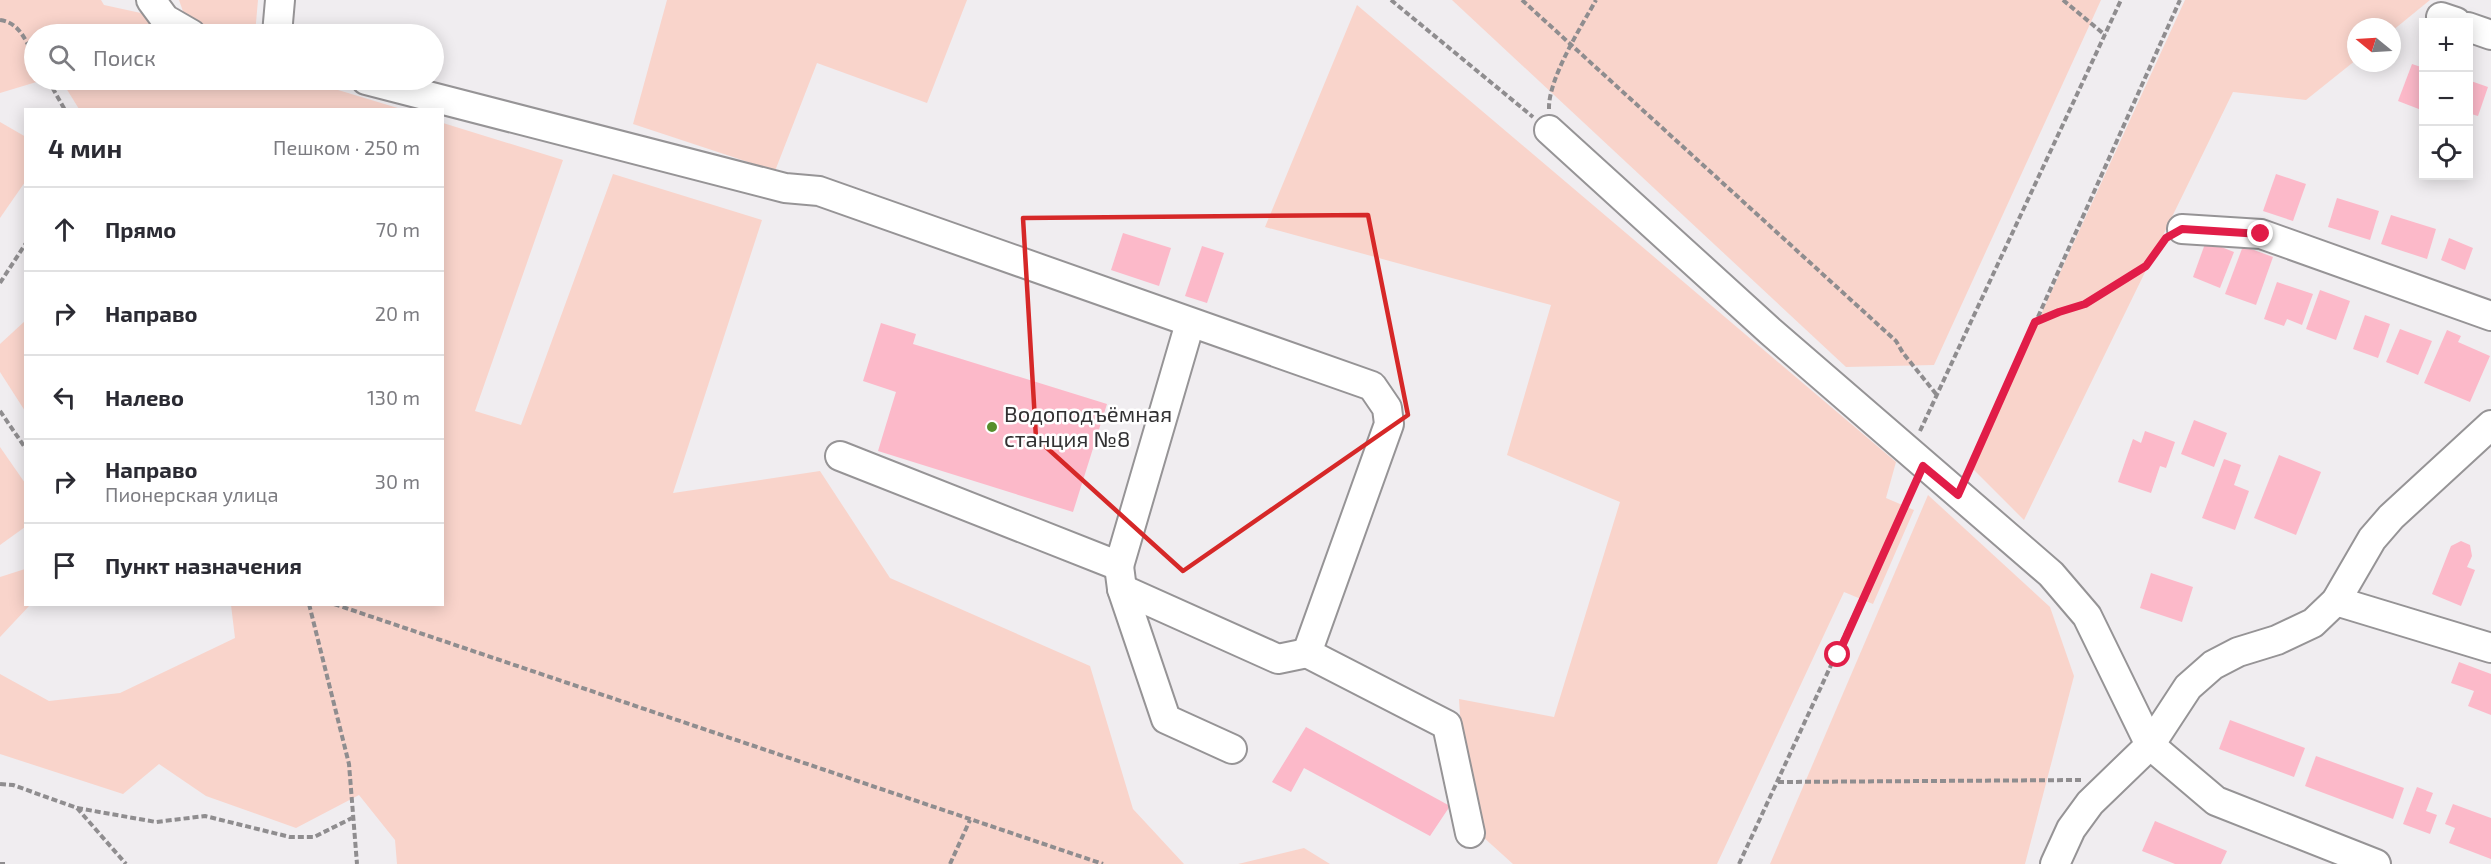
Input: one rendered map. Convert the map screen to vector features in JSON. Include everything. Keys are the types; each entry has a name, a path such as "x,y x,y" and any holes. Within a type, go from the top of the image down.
{"street":[{"path":"151,0 165,19 174,24"},
{"path":"278,24 280,0"},
{"path":"2473,28 2491,34"},
{"path":"405,90 785,188 819,191 1372,386 1387,408 1389,424 1307,653"},
{"path":"1550,130 1770,331 2051,574 2087,616 2150,745 2216,801 2376,864"},
{"path":"2182,229 2261,234 2491,316"},
{"path":"1190,323 1120,578 1166,719 1232,749"},
{"path":"2055,864 2071,829 2090,803 2150,745 2188,687 2213,666 2238,652 2277,640 2313,623 2336,601 2378,532 2491,425"},
{"path":"840,456 1120,578 1278,659 1307,653 1447,724 1470,833"},
{"path":"2336,601 2491,648"}],"path":[{"path":"1391,0 1550,130"},
{"path":"1522,0 1896,341 1936,394"},
{"path":"1550,130 1549,97 1572,45 1596,0"},
{"path":"2063,0 2105,35"},
{"path":"1739,864 1838,655 1917,460 1936,394 2121,0"},
{"path":"1958,495 2180,0"},
{"path":"0,20 19,28 24,37"},
{"path":"54,90 64,108"},
{"path":"2035,322 2085,304 2146,266 2166,238 2182,229"},
{"path":"0,283 24,246"},
{"path":"0,411 24,446"},
{"path":"310,606 349,764 357,864"},
{"path":"340,606 1104,864"},
{"path":"1778,782 2112,780"},
{"path":"0,784 13,785 77,808 156,822 205,816 290,837 314,837 352,818"},
{"path":"77,808 126,864"},
{"path":"950,864 970,820"},
{"path":"0,864 5,864"}],"highlighted area":[{"path":"1368,215 1408,415 1183,571 1036,438 1023,218"}],"shaded area":[{"path":"0,0 101,0 104,5 187,23 179,0 258,0 256,24 24,24 24,86 0,93"},
{"path":"667,0 967,0 927,103 817,63 775,171 633,124"},
{"path":"1452,0 2101,0 1934,365 1846,367"},
{"path":"2185,0 2430,0 2401,24 2401,18 2347,18 2347,67 2306,100 2233,92 2024,520 1971,467"},
{"path":"1357,5 1896,462 1886,498 1914,510 1873,604 1844,592 1717,864 1513,864 1482,836 1463,766 1459,699 1554,717 1620,502 1507,455 1551,305 1265,227"},
{"path":"67,90 338,90 398,108 78,108"},
{"path":"0,122 24,136 24,183 0,218"},
{"path":"444,123 563,160 475,411 521,425 613,174 762,220 673,493 820,471 890,578 1090,666 1133,809 1184,864 397,864 395,840 359,795 296,828 206,796 159,764 123,794 0,754 0,674 49,701 120,693 235,638 231,606 444,606"},
{"path":"24,322 24,409 0,372 0,344"},
{"path":"0,447 24,482 24,528 0,545"},
{"path":"1928,495 2050,607 2074,676 2025,864 1770,864"},
{"path":"24,569 24,606 29,606 0,637 0,577"},
{"path":"1304,848 1330,864 1238,864"}],"building":[{"path":"2412,64 2419,66 2419,109 2398,101"},
{"path":"2473,82 2488,87 2478,116 2473,114"},
{"path":"2276,174 2306,184 2293,221 2263,211"},
{"path":"2337,198 2379,211 2370,240 2328,227"},
{"path":"2391,215 2436,229 2427,259 2381,244"},
{"path":"1123,233 1171,248 1159,286 1111,270"},
{"path":"2449,238 2473,248 2465,270 2441,260"},
{"path":"2206,241 2234,252 2220,288 2193,277"},
{"path":"1202,246 1224,253 1207,303 1185,296"},
{"path":"2243,246 2273,257 2256,305 2225,294"},
{"path":"2277,282 2313,294 2302,325 2287,319 2284,326 2264,319"},
{"path":"2320,290 2350,301 2336,340 2306,329"},
{"path":"2365,315 2390,324 2378,358 2353,349"},
{"name":"Водоподъёмная станция №8","path":"881,323 916,334 913,344 1107,404 1073,512 878,451 896,392 863,381"},
{"path":"2400,329 2432,341 2418,375 2386,362"},
{"path":"2447,330 2461,336 2458,342 2490,356 2470,402 2424,383"},
{"path":"2194,420 2227,433 2214,467 2181,454"},
{"path":"2145,431 2175,442 2166,468 2160,466 2151,493 2118,482 2133,439 2141,443"},
{"path":"2279,455 2321,472 2296,535 2254,518"},
{"path":"2224,459 2241,465 2234,485 2249,491 2235,530 2202,518"},
{"path":"2461,541 2470,545 2472,556 2467,567 2475,570 2461,606 2432,594 2451,546"},
{"path":"2151,573 2193,587 2182,622 2140,608"},
{"path":"2459,662 2491,674 2491,715 2468,706 2474,691 2451,683"},
{"path":"2230,720 2305,748 2294,777 2219,749"},
{"path":"1306,727 1450,806 1430,836 1304,768 1291,792 1272,782"},
{"path":"2316,756 2404,788 2393,819 2305,786"},
{"path":"2417,787 2433,793 2426,811 2437,815 2430,834 2403,824"},
{"path":"2453,804 2491,818 2491,859 2449,843 2455,828 2445,824"},
{"path":"2155,821 2227,851 2221,864 2175,864 2142,851"}],"place":[{"name":"Водоподъёмная станция №8","path":"992,427"}],"route":[{"path":"1838,655 1923,466 1958,495 2035,322 2085,304 2146,266 2166,238 2182,229 2261,234"}]}
